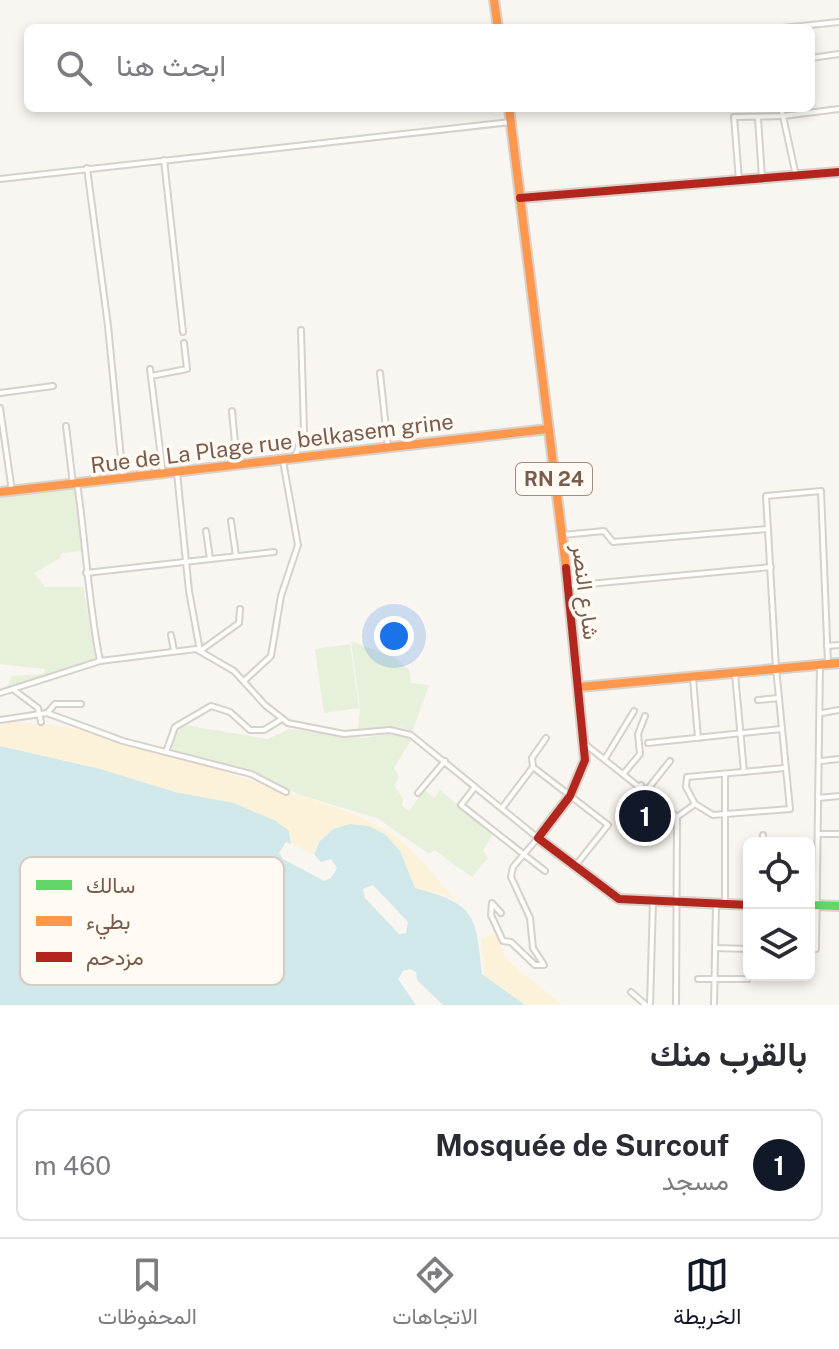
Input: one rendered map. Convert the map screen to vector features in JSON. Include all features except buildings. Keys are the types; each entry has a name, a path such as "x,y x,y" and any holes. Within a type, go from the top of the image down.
{"main road":[{"path":"494,0 497,24"},
{"name":"شارع النصر","path":"510,112 580,687 585,760 570,796 538,838"},
{"path":"520,198 839,172"},
{"name":"Rue de La Plage rue belkasem grine","path":"0,492 548,429"},
{"path":"580,687 839,663"},
{"path":"538,838 619,899 743,905"},
{"path":"815,906 839,906"}],"street":[{"path":"815,25 839,22"},
{"path":"815,57 839,54"},
{"path":"739,180 734,117 758,118 839,109"},
{"path":"782,112 796,176"},
{"path":"758,118 762,178"},
{"path":"0,179 511,122"},
{"path":"164,160 183,332"},
{"path":"87,168 123,479"},
{"path":"294,458 304,432 301,330"},
{"path":"151,376 187,369 184,343"},
{"path":"150,369 163,474"},
{"path":"380,373 388,447"},
{"path":"0,393 53,386"},
{"path":"0,408 12,491"},
{"path":"232,411 237,465"},
{"path":"66,426 100,661"},
{"path":"244,681 271,656 281,596 298,545 282,459"},
{"path":"177,473 186,562 200,651"},
{"path":"785,768 687,777 686,787 695,804 708,815 790,809 776,668 766,496 821,491 827,646 821,713 815,877"},
{"path":"231,521 236,556"},
{"path":"561,535 604,531 613,542 768,529"},
{"path":"206,531 210,559"},
{"path":"86,573 274,552"},
{"path":"567,586 771,567"},
{"path":"200,651 239,623 240,609"},
{"path":"171,635 174,651"},
{"path":"827,646 839,645"},
{"path":"0,693 100,661 174,651 200,651 224,664 282,719 306,728 344,734 402,730 445,761 538,838 523,853 511,871 511,877 515,893 530,918 533,948 544,965 535,965 511,942 503,941 491,915 492,903 501,913"},
{"path":"735,672 744,772"},
{"path":"693,675 698,738"},
{"path":"14,690 40,713 41,722"},
{"path":"758,700 779,698"},
{"path":"47,713 55,704 81,704"},
{"path":"166,752 171,731 211,706 230,712 250,730 264,730 282,719"},
{"path":"821,713 839,710"},
{"path":"606,757 634,711"},
{"path":"0,720 47,713 166,752 251,774 286,792"},
{"path":"625,772 640,754 638,734 645,716"},
{"path":"648,743 781,729"},
{"path":"502,808 533,767 532,758 546,738"},
{"path":"584,744 606,757 677,817 676,1005"},
{"path":"821,761 839,759"},
{"path":"418,793 445,761"},
{"path":"647,790 670,761"},
{"path":"533,767 608,825 575,866"},
{"path":"714,1005 715,948 727,814 725,774"},
{"path":"619,812 641,785"},
{"path":"475,787 461,805 545,871"},
{"path":"819,798 839,796"},
{"path":"677,817 695,804"},
{"path":"818,834 839,834"},
{"path":"648,1005 653,901"},
{"path":"715,948 743,949"},
{"path":"698,979 743,979"},
{"path":"631,992 648,1005"}],"green space":[{"path":"74,487 83,551 62,553 60,558 34,573 45,587 83,587 96,659 6,689 12,676 44,674 45,669 0,664 0,495"},
{"path":"351,641 395,658 409,670 411,683 429,685 412,732 400,727 358,731 360,708"},
{"path":"350,644 359,708 324,713 315,649"},
{"path":"184,725 268,739 289,729 362,738 397,733 411,740 394,768 399,776 395,786 403,799 402,806 409,811 424,790 434,798 440,790 493,834 483,850 488,858 472,877 434,850 429,854 377,818 300,795 261,776 172,750 174,733"}],"sand":[{"path":"0,722 34,723 103,734 171,753 350,813 380,827 412,850 457,902 446,895 415,889 399,850 382,833 367,826 359,824 315,847 314,854 291,844 291,836 278,824 249,809 0,746"},
{"path":"497,933 506,959 562,1005 525,1005 485,978 481,939"}],"water":[{"path":"0,746 100,769 175,792 234,803 276,821 289,831 291,844 286,842 279,853 282,857 20,857 20,985 284,985 284,860 324,881 331,878 337,868 331,859 321,862 314,854 320,841 333,829 350,824 369,826 386,835 400,851 415,888 450,900 469,915 478,938 482,974 525,1005 0,1005"}],"pier":[{"path":"373,885 408,922 406,933 399,934 365,898 363,889"},
{"path":"410,969 443,1005 416,1005 398,979 403,971"}],"traffic: fast":[{"path":"815,905 839,906"}],"traffic: slow":[{"path":"494,0 497,24"},
{"path":"509,112 566,568"},
{"path":"0,492 548,429"},
{"path":"580,687 839,663"}],"traffic: jam":[{"path":"520,198 839,172"},
{"path":"566,568 585,760 570,796 538,838 619,899 743,905"}],"place":[{"name":"Mosquée de Surcouf","path":"645,816"}]}
